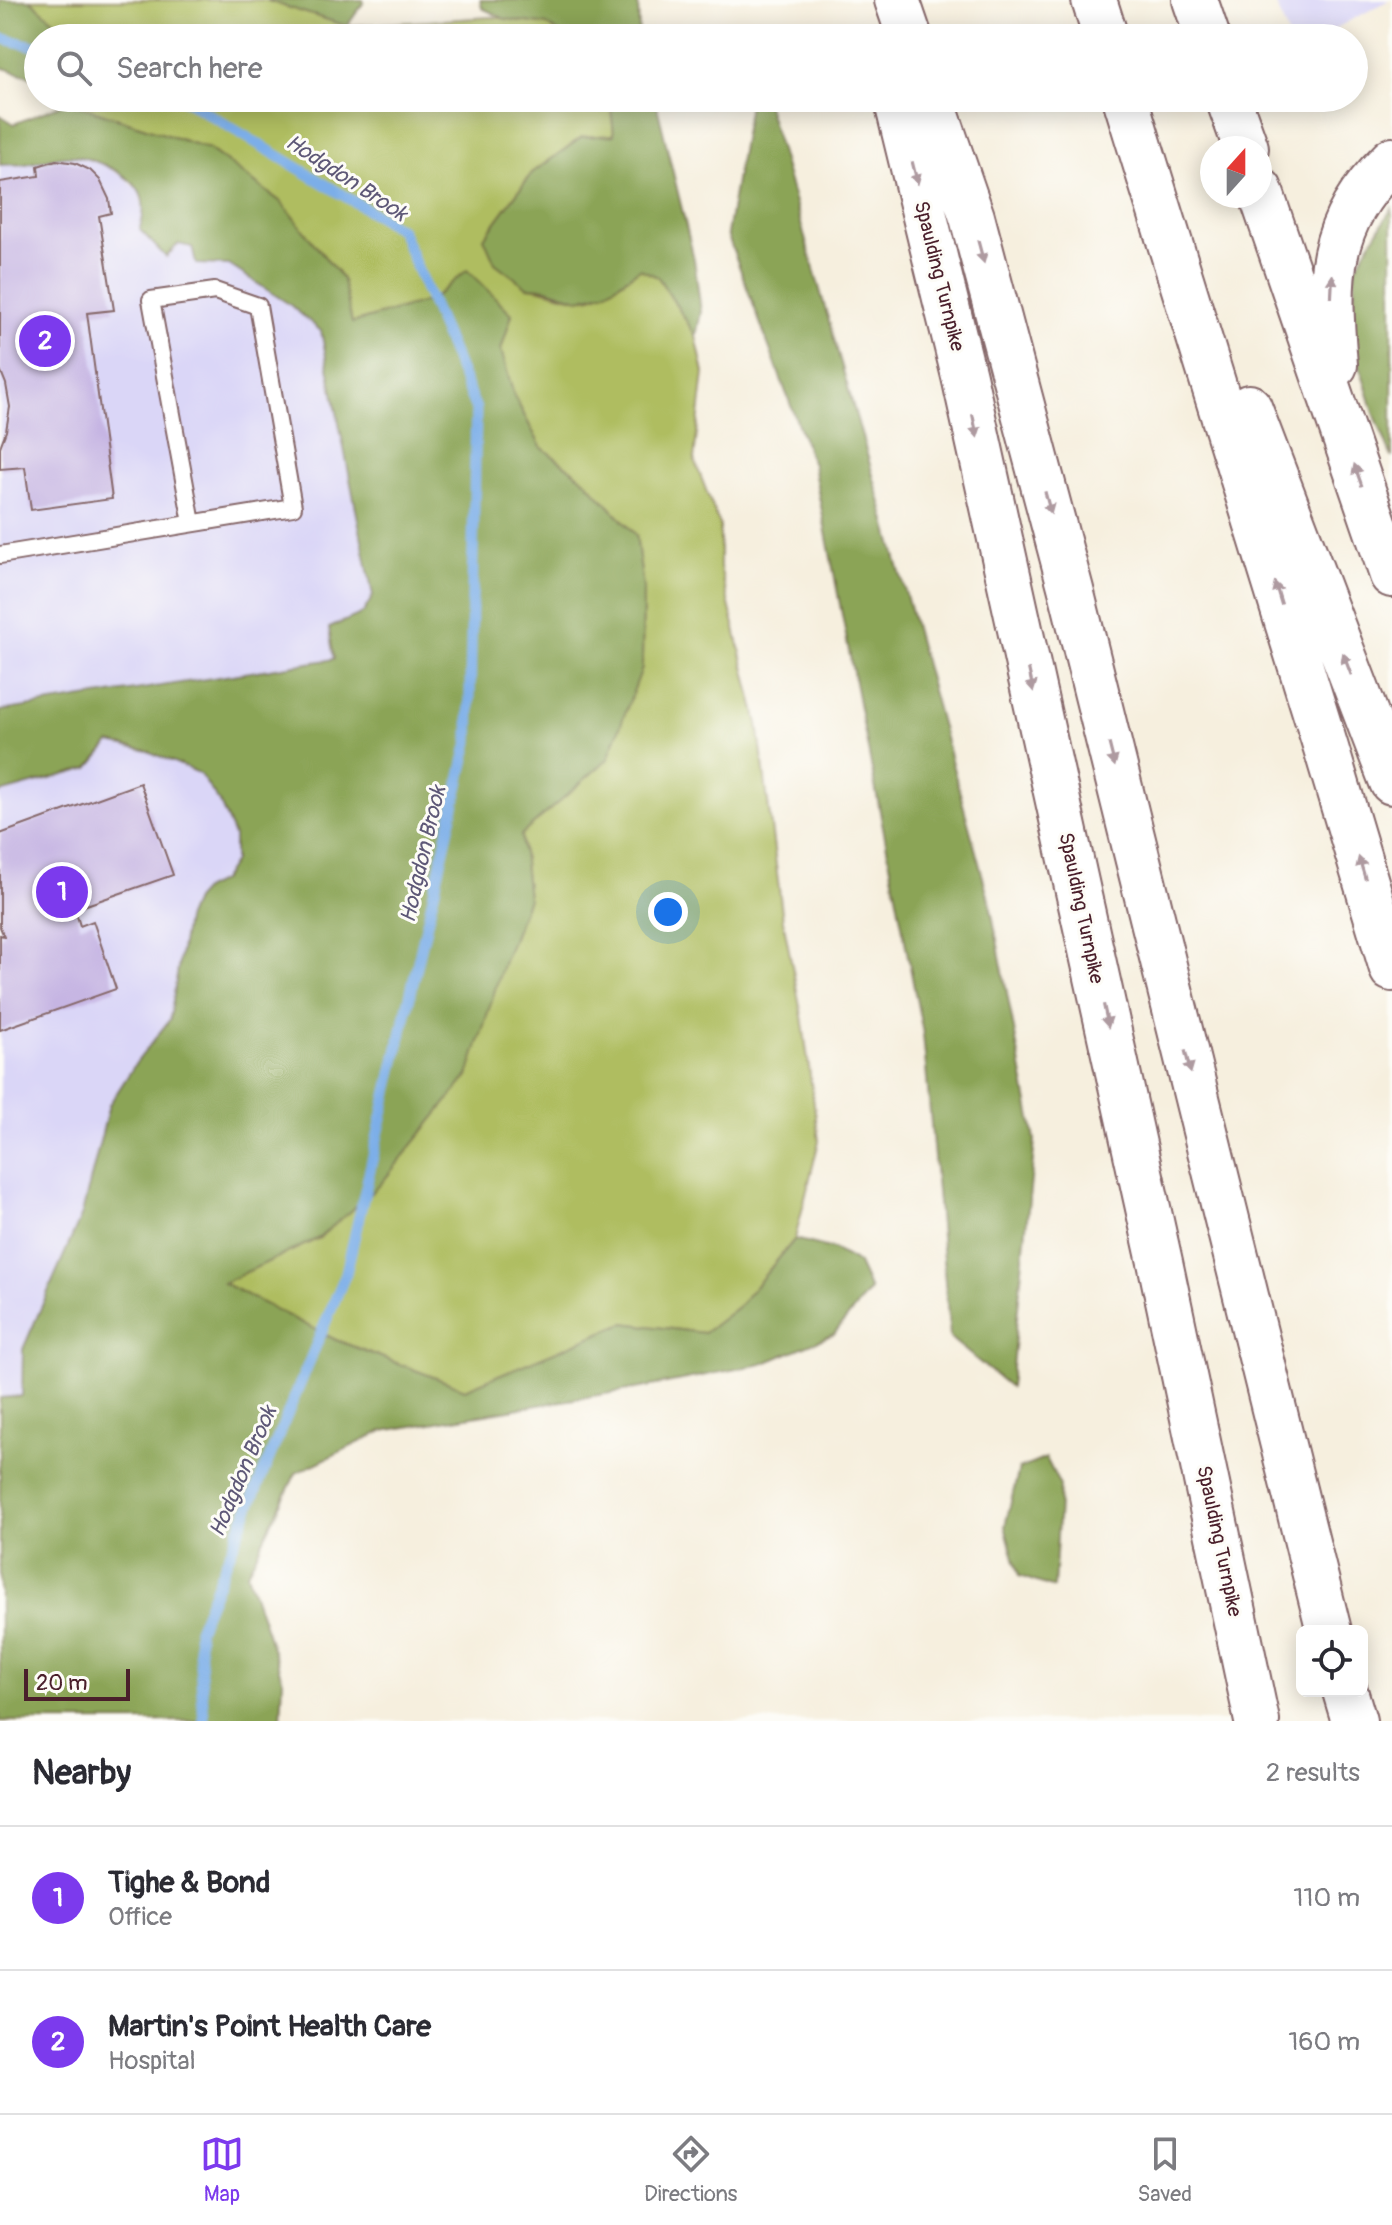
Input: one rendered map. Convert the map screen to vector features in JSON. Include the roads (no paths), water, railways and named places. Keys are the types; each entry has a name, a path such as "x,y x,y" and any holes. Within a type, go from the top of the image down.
{"highway":[{"path":"870,0 876,24"},
{"path":"897,0 905,24"},
{"path":"1195,0 1203,24"},
{"name":"Spaulding Turnpike","path":"899,112 971,407 1160,1262 1257,1721"},
{"path":"936,112 972,217 1071,590 1328,1625"},
{"path":"1132,112 1392,969"},
{"path":"1133,112 1392,782"},
{"path":"1233,112 1242,136"},
{"path":"1339,420 1332,327 1336,251 1344,224 1357,201 1392,160"},
{"path":"1266,208 1392,575"},
{"path":"1347,1697 1354,1721"}],"lane":[{"path":"0,555 293,507 258,306 215,291 151,300 192,523"}],"waterway":[{"name":"Hodgdon Brook","path":"0,38 24,44"},
{"name":"Hodgdon Brook","path":"204,1721 198,1630 346,1273 469,741 476,409 401,230 205,112"}],"place":[{"name":"Martin's Point Health Care","path":"45,341"},
{"name":"Tighe & Bond","path":"62,892"}]}
